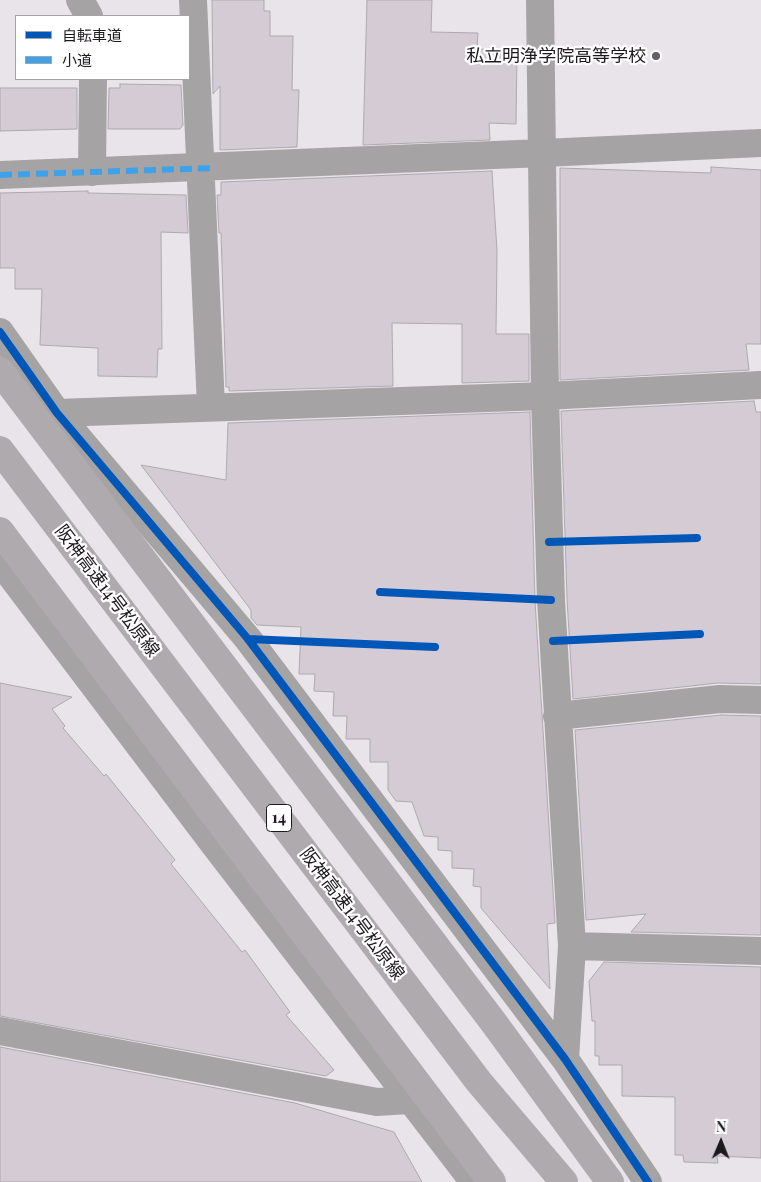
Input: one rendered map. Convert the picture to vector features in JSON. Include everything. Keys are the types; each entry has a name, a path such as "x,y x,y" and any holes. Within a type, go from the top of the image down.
{"highway":[{"path":"0,371 494,1023 610,1182"},
{"name":"阪神高速14号松原線","path":"0,450 479,1082 564,1182"},
{"path":"0,532 492,1182"}],"street":[{"path":"80,0 88,15"},
{"path":"193,0 208,168 211,407"},
{"path":"540,0 545,396 557,716 572,946 565,1059"},
{"path":"92,172 93,80"},
{"path":"0,175 208,168 761,143"},
{"path":"0,332 57,413 248,639 565,1059 640,1178"},
{"path":"57,413 545,396 761,385"},
{"path":"4,578 474,1182"},
{"path":"557,716 720,699 761,700"},
{"path":"572,946 761,951"},
{"path":"0,1031 377,1102 409,1100"}],"building":[{"path":"212,0 264,0 264,11 270,11 270,36 293,36 292,90 299,90 297,147 220,150 220,86 213,94"},
{"path":"367,0 432,0 431,32 478,33 477,49 517,50 516,124 489,123 490,140 363,145"},
{"path":"120,84 181,85 183,125 180,129 108,129 109,88 120,88"},
{"path":"0,88 77,88 77,129 0,131"},
{"path":"711,167 761,170 761,344 746,344 749,370 560,380 560,168 711,173"},
{"path":"492,171 497,251 496,334 529,334 529,381 462,383 462,324 392,323 393,386 229,391 229,387 226,387 221,233 219,233 217,195 221,195 221,182"},
{"path":"88,191 88,193 186,195 188,233 161,232 162,349 158,349 157,377 98,376 98,348 40,345 42,289 15,289 15,268 0,268 0,193"},
{"path":"754,401 756,412 761,412 761,684 718,683 573,699 567,599 561,411"},
{"path":"530,412 535,601 555,923 547,924 550,989 481,908 481,887 473,886 474,869 452,868 452,851 438,850 438,837 424,836 412,802 396,801 388,790 388,762 370,762 370,739 346,739 347,716 333,716 334,692 314,691 315,674 299,674 301,627 257,625 251,618 251,610 141,465 226,480 228,423"},
{"path":"0,683 72,697 52,709 65,726 63,728 104,776 106,774 175,860 171,864 242,952 245,950 290,1012 286,1015 334,1070 326,1076 0,1016"},
{"path":"721,715 761,716 761,935 631,932 646,914 586,920 575,730"},
{"path":"604,962 761,967 761,1158 717,1156 718,1163 684,1162 683,1155 675,1155 675,1097 622,1096 622,1065 599,1065 599,1056 595,1056 595,1021 592,1021 589,981"},
{"path":"0,1047 295,1103 394,1132 422,1182 0,1182"}],"marked path":[{"path":"0,175 215,168"}],"cycle path":[{"path":"0,332 57,413 248,639 565,1059 648,1182"},
{"path":"549,542 697,538"},
{"path":"380,592 551,600"},
{"path":"553,641 700,634"},
{"path":"248,639 435,647"}],"place":[{"name":"私立明浄学院高等学校","path":"656,56"}]}
